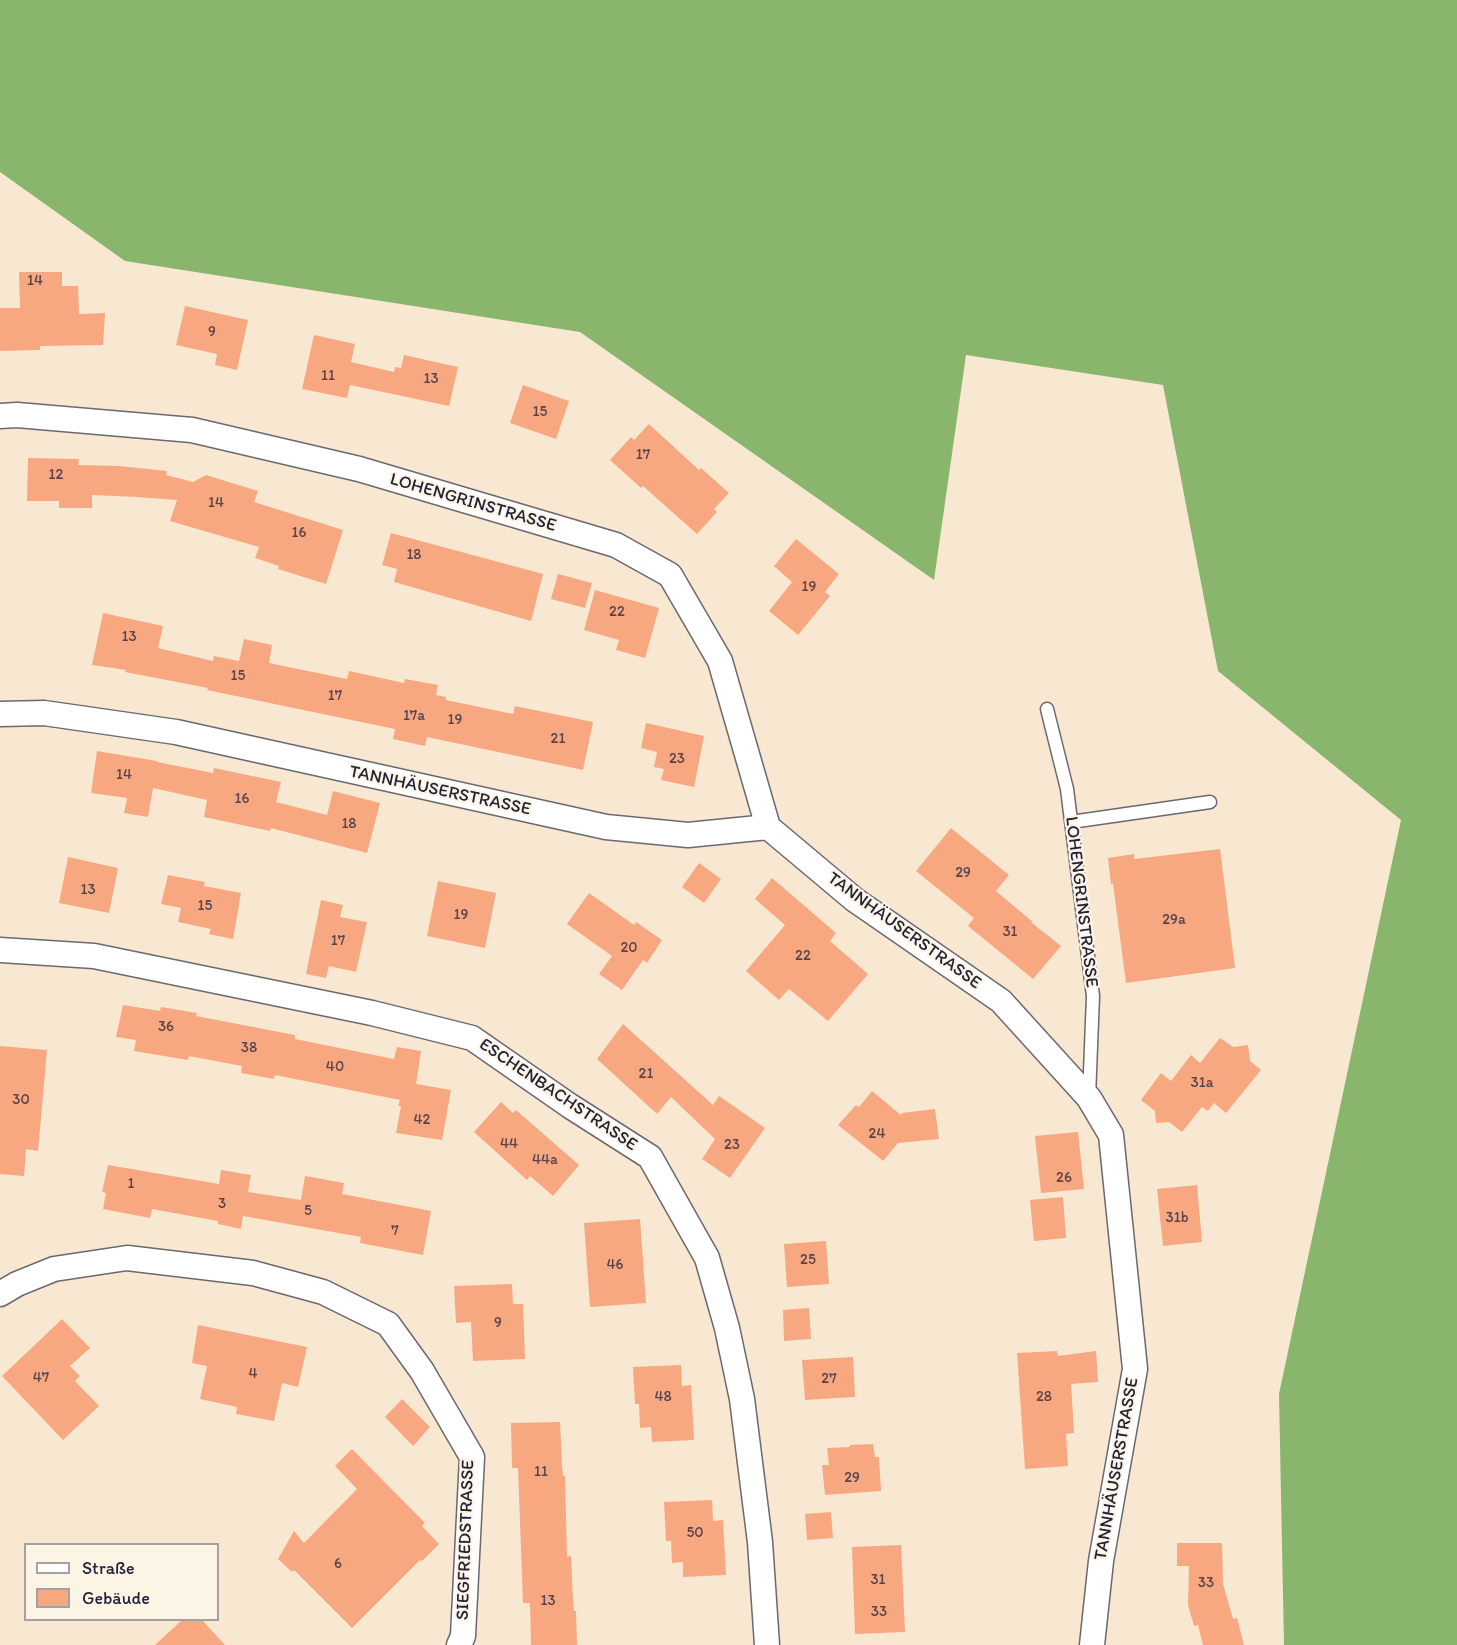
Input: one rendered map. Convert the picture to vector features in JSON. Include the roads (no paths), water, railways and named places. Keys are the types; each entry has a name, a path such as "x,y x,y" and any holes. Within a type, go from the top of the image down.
{"street":[{"name":"LOHENGRINSTRASSE","path":"0,416 192,430 359,470 616,545 670,575 720,661 768,827"},
{"name":"TANNHÄUSERSTRASSE","path":"0,714 44,713 176,732 606,826 688,835 768,827 855,900 1001,1001 1089,1098 1111,1135 1135,1369 1101,1561 1092,1645"},
{"name":"ESCHENBACHSTRASSE","path":"0,950 94,956 372,1013 472,1038 570,1106 650,1157 707,1258 727,1328 742,1399 758,1520 767,1645"},
{"name":"SIEGFRIEDSTRASSE","path":"0,1294 16,1284 54,1269 127,1258 253,1273 323,1292 388,1324 422,1371 472,1457 463,1636 459,1645"}],"lane":[{"name":"LOHENGRINSTRASSE","path":"1047,709 1067,789 1093,996 1089,1098"},
{"path":"1071,822 1210,802"}]}
